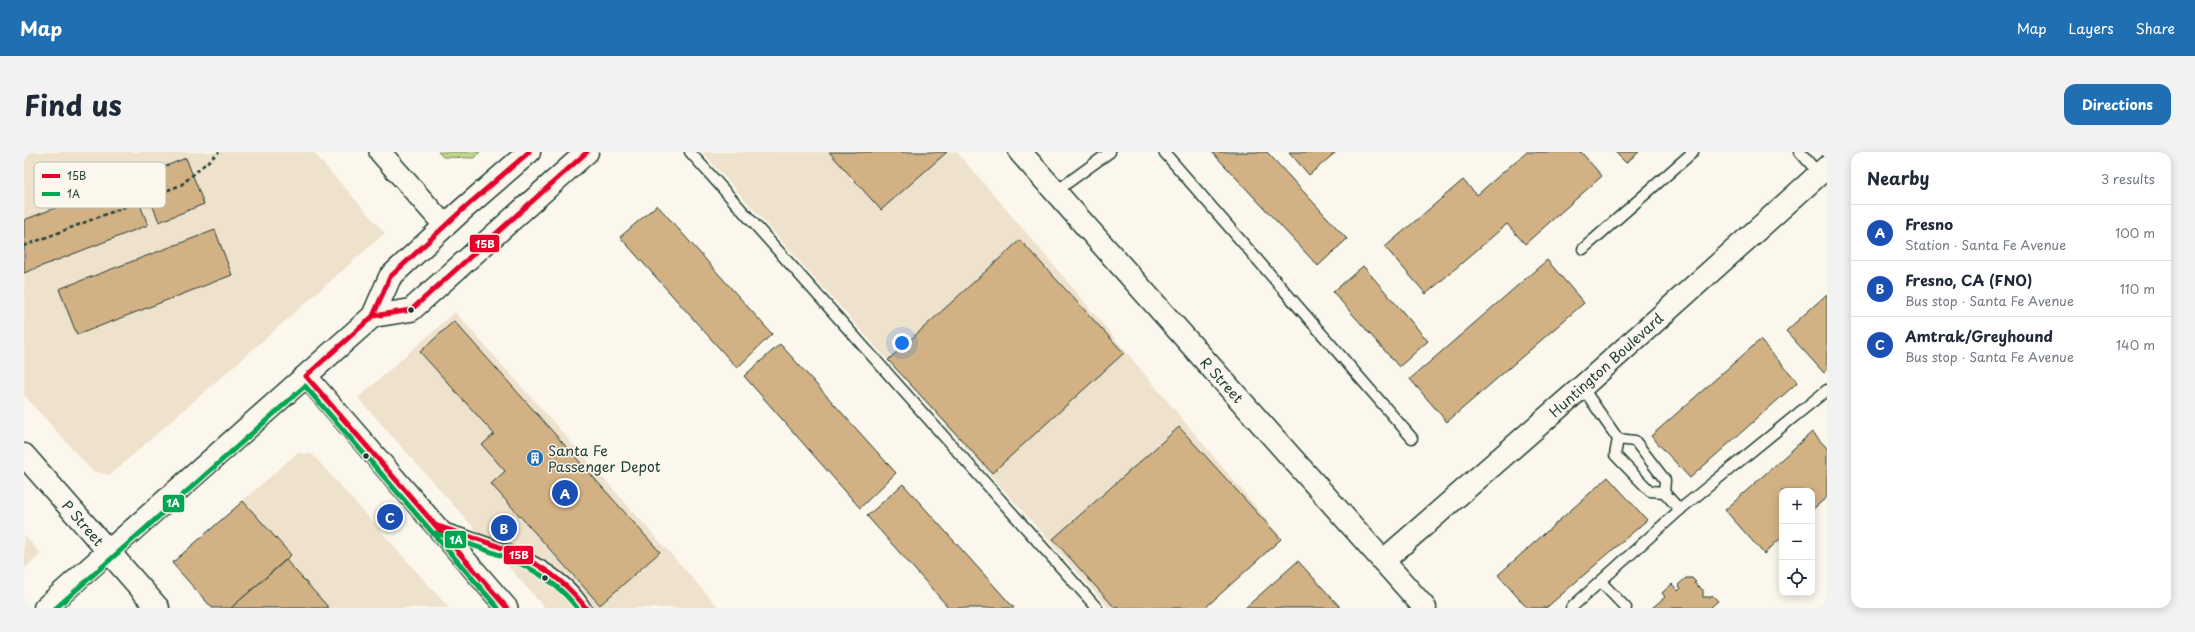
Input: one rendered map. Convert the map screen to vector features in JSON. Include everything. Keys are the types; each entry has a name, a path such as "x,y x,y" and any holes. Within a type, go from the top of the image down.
{"street":[{"path":"380,152 445,226"},
{"path":"45,608 373,316 390,277 529,152"},
{"path":"373,316 411,310 587,152"},
{"name":"R Street","path":"1020,152 1425,608"},
{"name":"Huntington Boulevard","path":"1383,561 1582,387 1823,171"},
{"path":"306,376 507,608"},
{"name":"P Street","path":"24,455 158,608"}],"lane":[{"path":"690,152 1097,608"},
{"path":"1056,192 1110,152"},
{"path":"1164,152 1412,438"},
{"path":"1582,249 1693,152"},
{"path":"1800,152 1823,171"},
{"path":"1582,387 1618,439 1615,455 1650,491 1664,492 1680,510"},
{"path":"1571,608 1680,510 1827,390"},
{"path":"1618,439 1635,441 1665,480 1664,492"},
{"path":"435,525 536,563 567,584 586,608"},
{"path":"1601,582 1626,608"}],"path":[{"path":"166,191 181,185 219,152"},
{"path":"24,246 122,208"}],"shaded area":[{"path":"24,152 313,152 385,233 110,475 92,471 24,395"},
{"path":"702,152 957,152 1282,538 1204,608 1109,608"},
{"path":"455,312 719,608 545,608 358,398"},
{"path":"297,453 312,454 449,608 212,608 172,563"},
{"path":"24,535 41,554 24,569"}],"green space":[{"path":"438,152 480,152 474,158 443,157"}],"building":[{"path":"829,152 947,152 881,210"},
{"path":"1212,152 1267,152 1347,239 1318,266"},
{"path":"1289,152 1336,152 1309,175"},
{"path":"1526,152 1581,152 1602,176 1525,244 1507,224 1426,294 1385,247 1463,180 1477,195"},
{"path":"1615,152 1639,152 1626,163"},
{"path":"186,158 204,204 159,222 154,208 166,208 166,166"},
{"path":"657,205 772,334 737,368 620,237"},
{"path":"55,208 141,208 148,225 24,273 24,220"},
{"path":"215,230 232,275 77,335 59,289"},
{"path":"1020,240 1124,353 992,473 888,360"},
{"path":"1547,260 1584,303 1447,422 1410,379"},
{"path":"1363,266 1428,341 1399,367 1333,292"},
{"path":"1827,294 1827,370 1824,373 1786,331"},
{"name":"Santa Fe Passenger Depot","path":"454,321 660,552 600,605 491,484 505,471 482,445 494,434 420,352"},
{"path":"1760,340 1798,382 1690,478 1651,436"},
{"path":"780,344 896,473 860,508 744,376"},
{"path":"1179,427 1281,539 1205,608 1115,608 1053,539"},
{"path":"1812,432 1827,448 1827,497 1815,507 1815,488 1779,488 1779,540 1764,554 1725,510"},
{"path":"1608,477 1647,520 1546,608 1527,608 1498,575"},
{"path":"903,484 1014,608 949,608 867,516"},
{"path":"243,501 291,555 231,608 212,608 172,563"},
{"path":"286,560 329,608 231,608"},
{"path":"1298,561 1341,608 1245,608"},
{"path":"1686,578 1692,578 1696,582 1694,583 1703,590 1703,597 1710,597 1712,595 1718,601 1710,608 1652,608 1665,597 1662,593 1672,584 1678,591 1681,588 1678,585"}],"transit line":[{"name":"15B","path":"507,608 306,376 373,316 390,277 461,211 529,152"},
{"name":"15B","path":"373,316 411,310 587,152"},
{"name":"1A","path":"56,608 305,386 498,608"},
{"name":"15B","path":"437,526 519,555 554,576 571,591 586,608"},
{"name":"1A","path":"435,533 493,552 531,569 548,580 577,608"}],"place":[{"name":"Santa Fe Passenger Depot","path":"535,458"},
{"name":"Fresno","path":"565,493"},
{"name":"Amtrak/Greyhound","path":"390,517"},
{"name":"Fresno, CA (FNO)","path":"504,528"}]}
